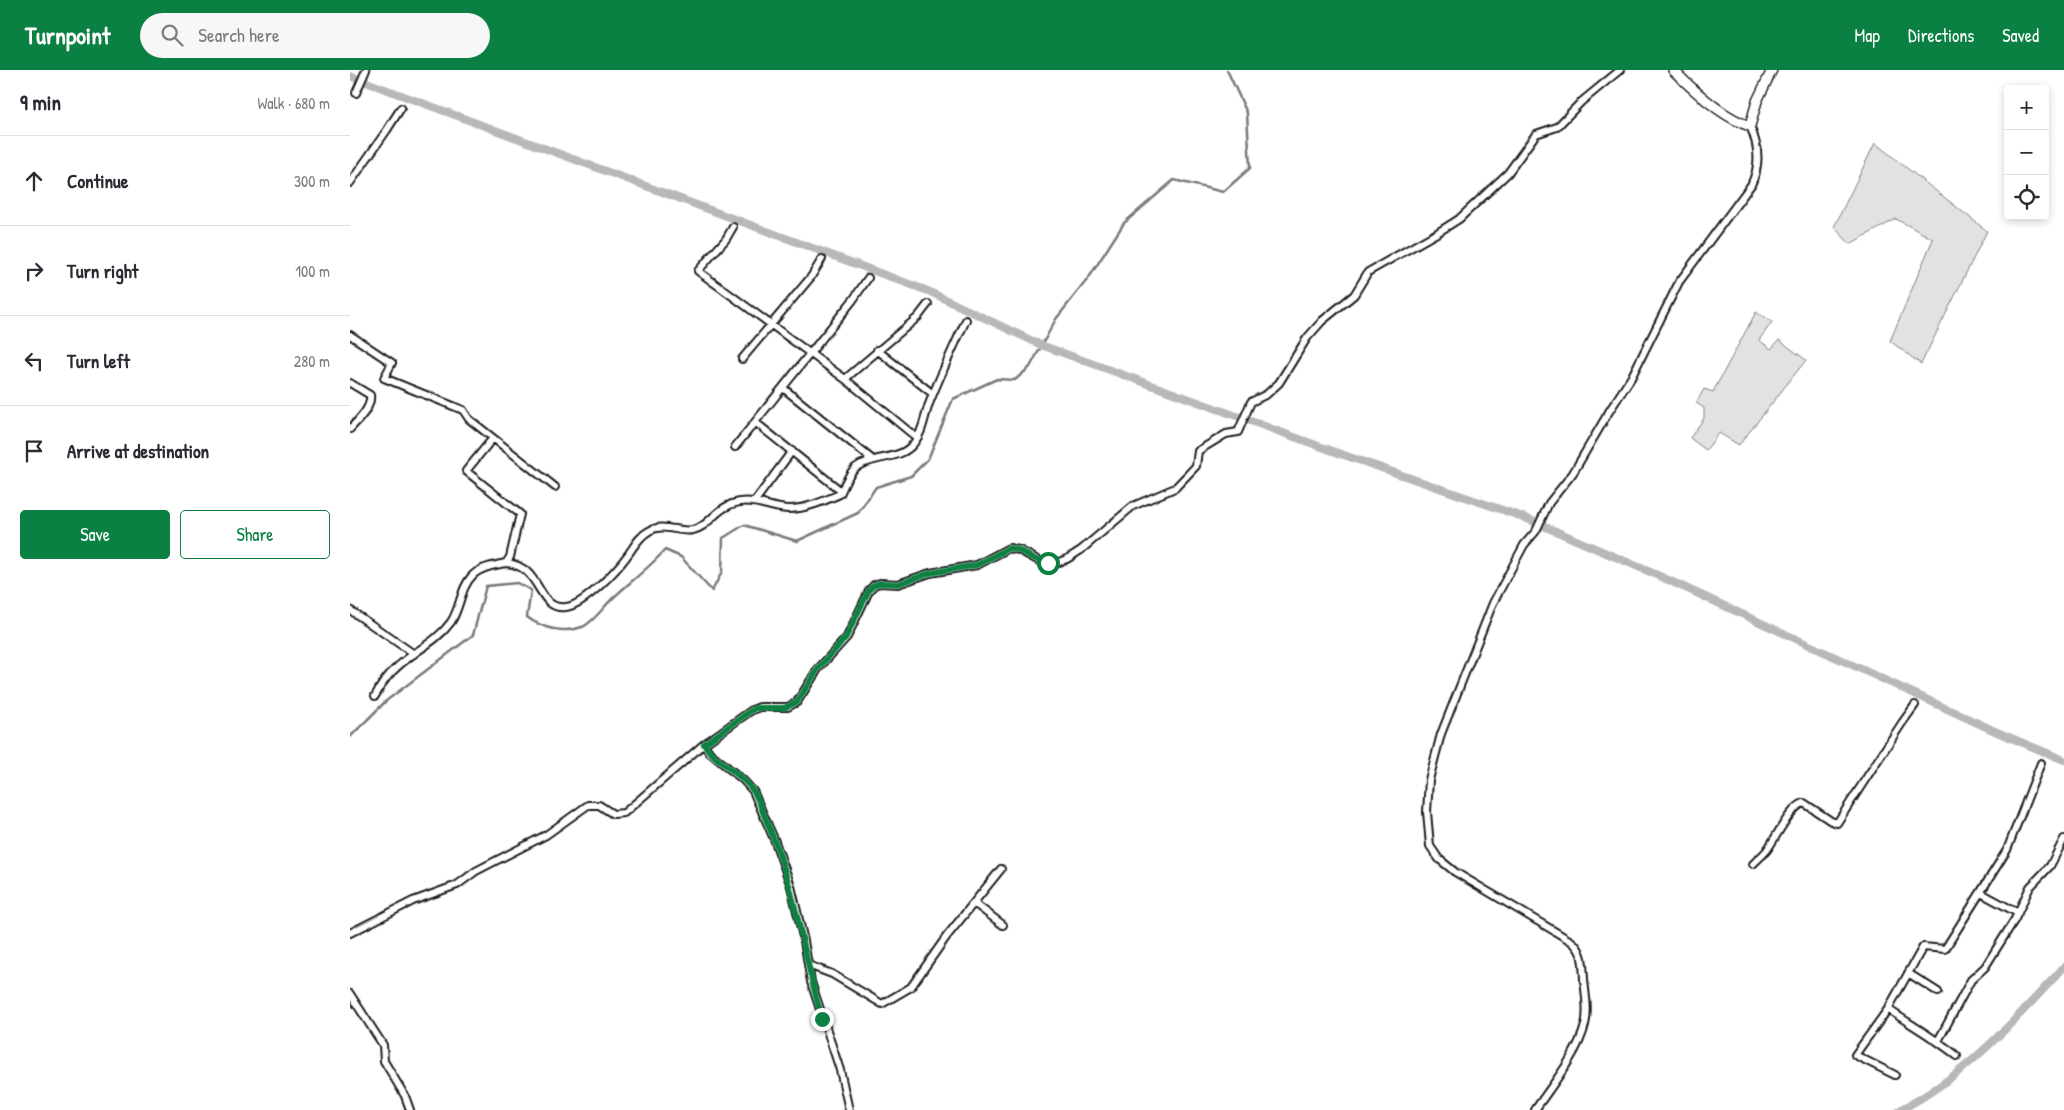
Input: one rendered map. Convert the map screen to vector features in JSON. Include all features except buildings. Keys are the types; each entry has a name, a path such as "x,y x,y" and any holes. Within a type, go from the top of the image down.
{"street":[{"path":"357,91 366,70"},
{"path":"350,933 413,901 457,885 476,871 546,835 588,805 599,805 613,814 624,813 704,744 755,708 784,708 797,702 818,669 846,637 869,590 874,585 880,583 903,583 930,573 977,565 1009,548 1018,550 1043,563 1068,559 1132,506 1175,488 1196,466 1198,451 1226,434 1238,432 1251,402 1267,394 1279,383 1306,338 1322,321 1354,295 1365,276 1371,270 1437,233 1459,218 1508,173 1536,134 1558,127 1581,102 1620,70"},
{"path":"1673,70 1704,98 1731,118 1750,126"},
{"path":"1535,1110 1577,1046 1586,1024 1587,1012 1582,955 1571,941 1455,872 1439,860 1430,846 1427,812 1431,769 1444,726 1493,603 1524,545 1536,531 1547,507 1573,473 1631,378 1679,282 1751,185 1758,170 1759,156 1750,126 1757,101 1772,70"},
{"path":"350,184 401,108"},
{"path":"733,227 726,239 698,271 811,353 917,438"},
{"path":"742,359 772,326 811,277 822,259"},
{"path":"734,447 811,353 868,278"},
{"path":"845,379 918,317 928,304"},
{"path":"375,696 393,670 435,641 452,621 465,586 479,570 506,563 518,564 528,570 550,603 564,608 572,606 586,596 626,557 638,538 656,527 688,531 700,529 718,511 730,504 742,501 755,501 789,509 824,501 840,494 855,468 872,460 903,451 913,445 966,320"},
{"path":"350,335 392,363 384,378 463,410 469,419 555,487"},
{"path":"877,350 933,394"},
{"path":"350,383 370,395 371,400 366,410 350,429"},
{"path":"783,388 872,460"},
{"path":"755,422 841,491"},
{"path":"493,438 466,472 520,514 510,557 506,563"},
{"path":"755,501 792,451"},
{"path":"350,610 414,654"},
{"path":"1752,864 1767,851 1801,803 1837,823 1915,705"},
{"path":"704,744 710,752 753,791 774,839 790,886 808,965 820,1010 840,1070 849,1110"},
{"path":"1895,1075 1855,1055 1888,1009 1923,947 1945,949 1981,893 2007,850 2041,763"},
{"path":"1938,1041 1971,980 1984,967 2018,913 2030,887 2050,866 2064,839"},
{"path":"808,965 832,974 882,1004 886,1003 893,996 911,987 1001,869"},
{"path":"1981,893 2018,913"},
{"path":"974,903 1003,925"},
{"path":"1908,973 1938,992"},
{"path":"350,994 383,1045 384,1062 405,1096 410,1110"},
{"path":"1888,1009 1918,1031 1938,1041 1957,1056"}],"shaded area":[{"path":"1875,143 1987,231 1921,364 1890,341 1933,239 1896,219 1850,244 1834,227"},
{"path":"1756,312 1772,322 1759,340 1771,349 1779,340 1806,360 1739,445 1719,433 1706,450 1690,438 1704,418 1704,408 1696,403 1704,389 1713,392"}],"waterway":[{"path":"350,737 386,701 473,635 486,586 517,583 531,590 527,617 553,629 575,629 590,622 665,550 681,557 712,591 722,572 723,538 744,525 797,541 858,513 876,487 911,476 928,459 953,399 997,379 1015,380 1030,367 1056,319 1090,276 1124,223 1174,180 1223,192 1250,168 1247,113 1227,70"},
{"path":"350,76 928,291 1041,345 1341,454 1523,517 1664,578 1997,732 2064,760"},
{"path":"1900,1110 1924,1097 1968,1064 2008,1027 2064,967"}],"route":[{"path":"822,1019 811,982 804,941 790,886 781,856 765,818 753,791 743,780 722,764 704,744 755,708 784,708 797,702 818,669 836,651 846,637 869,590 874,585 880,583 898,584 930,573 977,565 989,560 1005,548 1013,548 1038,561 1048,563"}]}
